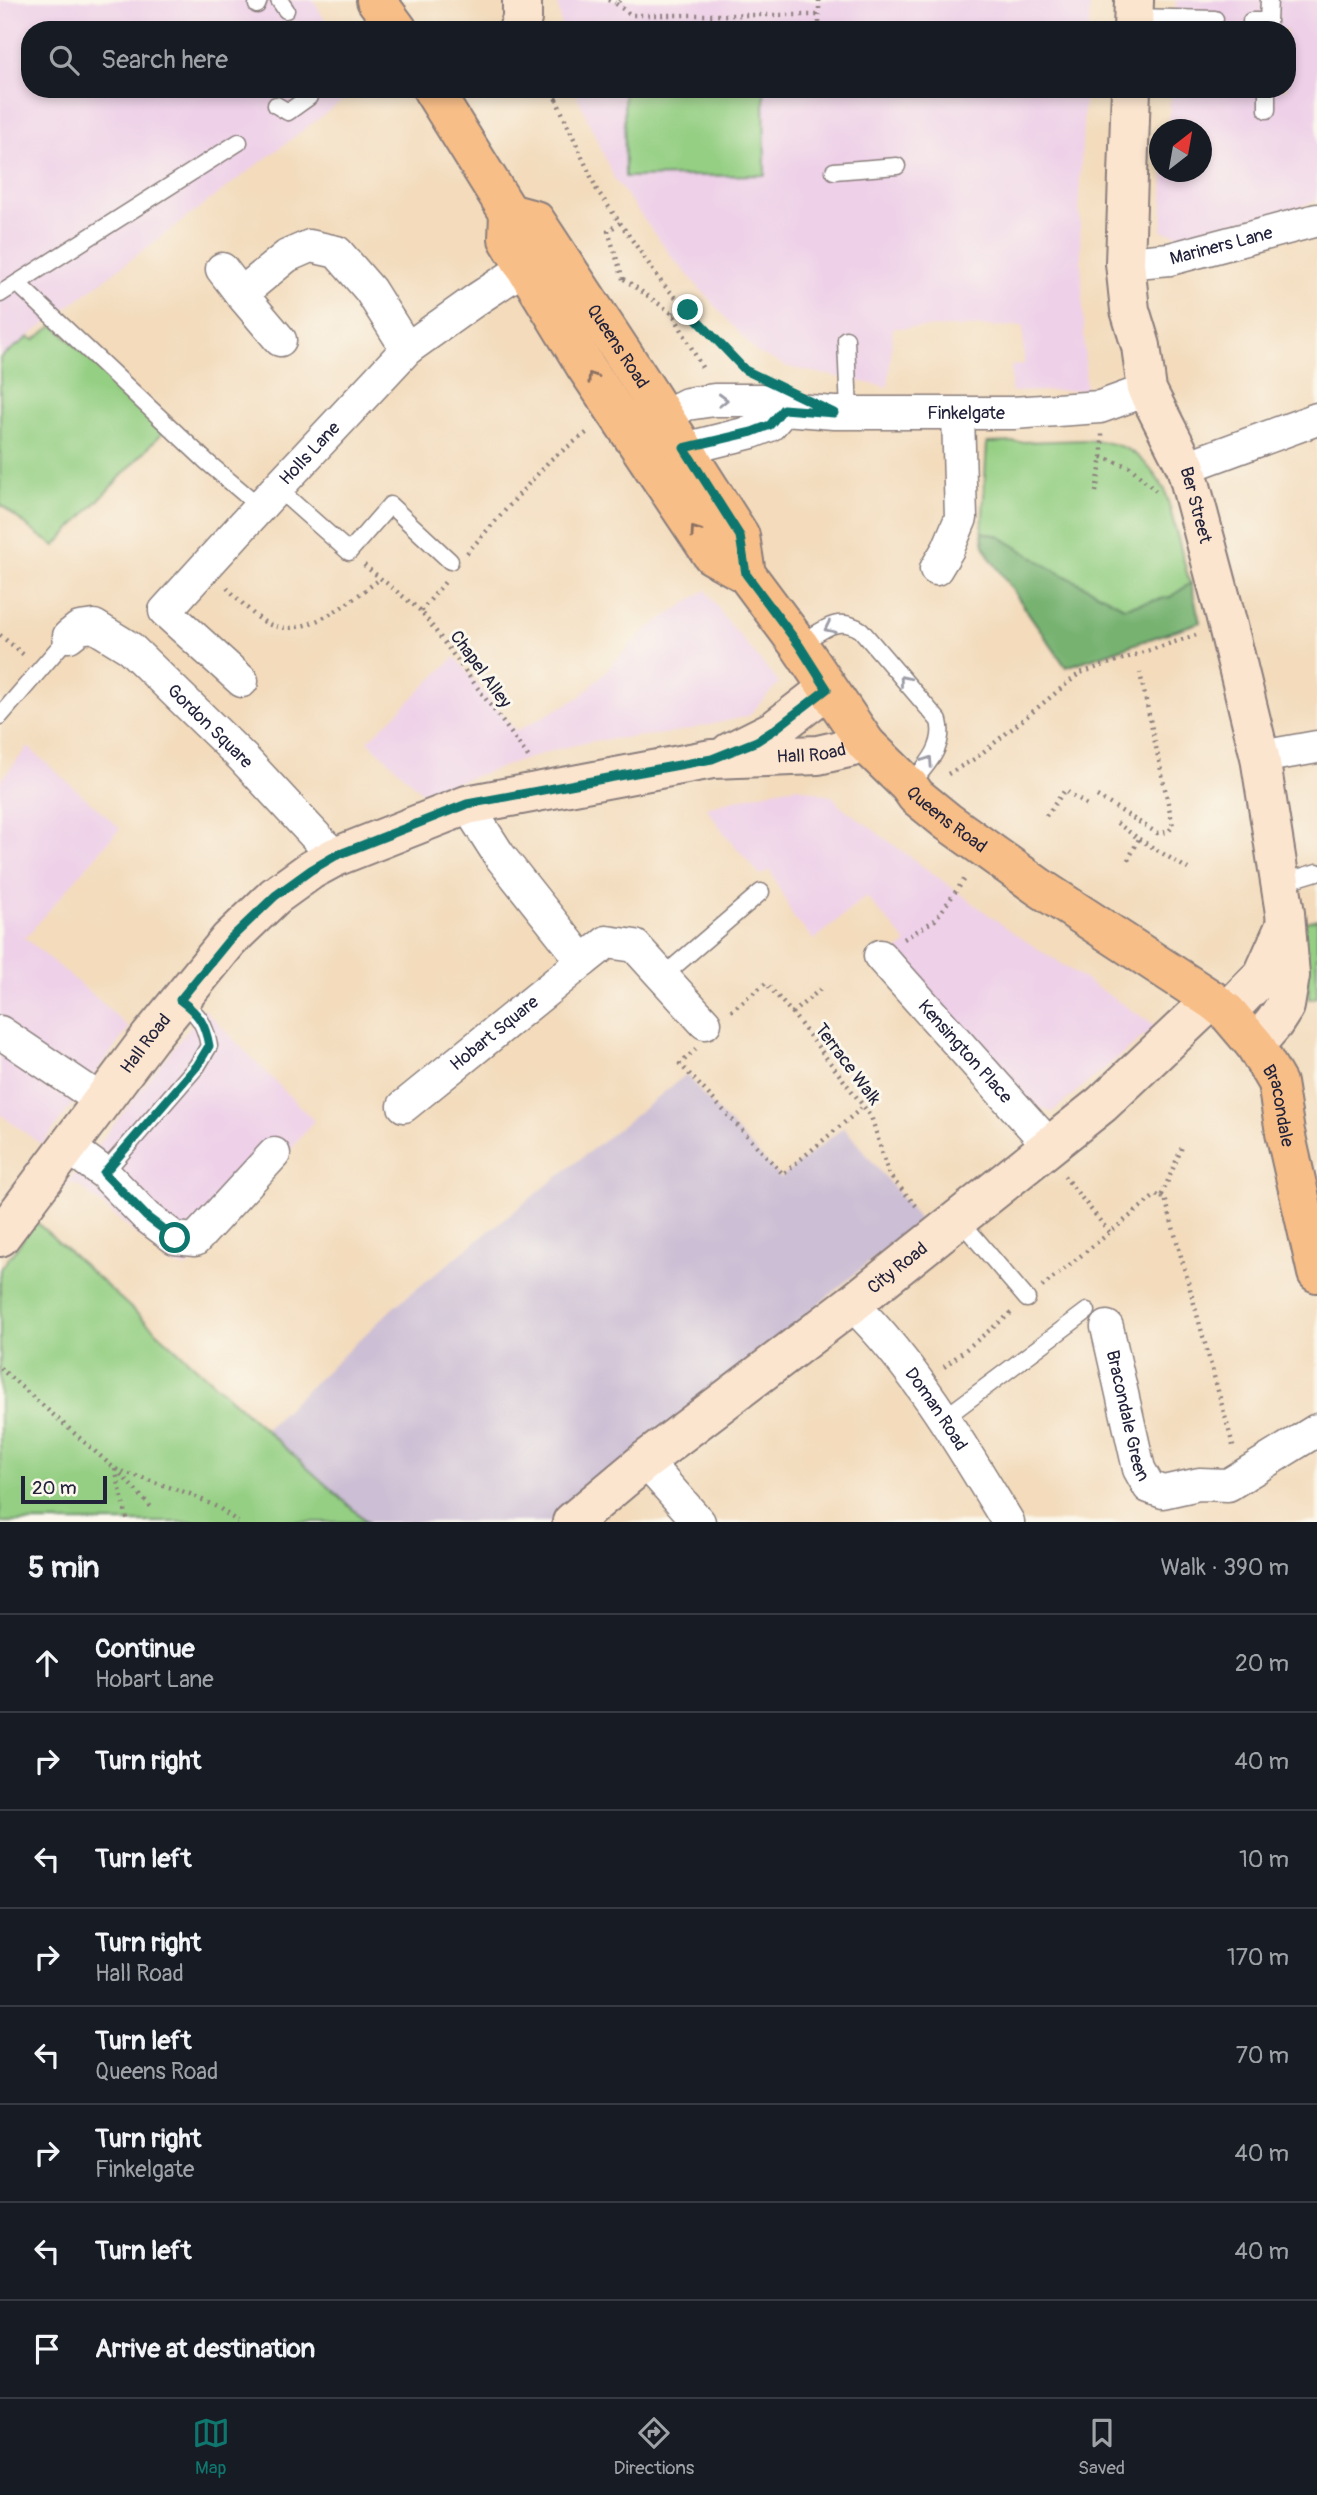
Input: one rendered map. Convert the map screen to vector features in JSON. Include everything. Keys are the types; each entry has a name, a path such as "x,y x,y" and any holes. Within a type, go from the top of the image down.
{"main road":[{"path":"376,0 391,21"},
{"name":"Queens Road","path":"444,98 509,213 508,239 539,258 663,415 640,441"},
{"name":"Queens Road","path":"539,258 586,367 640,441 740,536 746,574 799,645 866,744 924,783 920,799 988,850 1039,887 1220,1006"},
{"name":"Bracondale","path":"1220,1006 1255,1045 1277,1083 1285,1132 1317,1273"}],"street":[{"path":"521,21 522,0"},
{"name":"Ber Street","path":"1131,98 1125,263 1130,310 1141,346 1147,390 1186,467 1225,614 1260,757 1281,883 1290,976 1285,1006 1255,1045"},
{"name":"Mariners Lane","path":"1125,263 1170,259 1317,220"},
{"path":"241,294 288,256 310,246 337,252 370,290 407,349"},
{"name":"Holls Lane","path":"242,681 166,611 268,497 407,349 539,258"},
{"path":"222,269 280,340"},
{"name":"Finkelgate","path":"663,415 687,404 714,400 764,400 783,409 849,413 958,414 1088,409 1147,390"},
{"path":"640,441 752,432 770,425 783,409"},
{"path":"936,569 961,518 958,414"},
{"path":"1186,467 1317,419"},
{"name":"Gordon Square","path":"69,636 79,628 94,626 130,648 243,758 335,856"},
{"name":"Hall Road","path":"712,759 757,741 827,689"},
{"name":"Hall Road","path":"0,1237 67,1146 229,940 275,896 335,856 467,804 712,759 818,755 866,744"},
{"path":"1260,757 1317,747"},
{"path":"467,804 499,855 583,961"},
{"path":"1220,1006 1263,975 1286,923"},
{"name":"Hobart Square","path":"404,1106 607,942 635,946 663,976 704,1033"},
{"name":"Kensington Place","path":"892,948 1046,1148"},
{"name":"City Road","path":"573,1522 645,1461 852,1304 1220,1006"},
{"path":"0,1032 102,1101"},
{"path":"67,1146 104,1173 147,1217 175,1238 195,1240 233,1213 274,1154"},
{"name":"Doman Road","path":"852,1304 873,1324 943,1419 1008,1522"},
{"name":"Bracondale Green","path":"1097,1319 1139,1469 1149,1486 1163,1492 1199,1484 1228,1485 1317,1430"},
{"path":"645,1461 699,1522"}],"lane":[{"path":"1268,21 1269,0"},
{"path":"1133,15 1216,19"},
{"path":"275,105 288,111 303,98"},
{"path":"1267,98 1267,110"},
{"path":"0,294 239,142"},
{"path":"834,171 897,166"},
{"path":"17,283 207,462 268,497 349,552 390,505 456,560"},
{"path":"846,339 849,413"},
{"path":"799,645 837,622 852,624 861,630 939,722 942,733 940,744 925,767 924,783"},
{"path":"0,716 69,636"},
{"path":"1281,883 1317,873"},
{"path":"663,976 761,892"},
{"path":"104,1173 197,1066 209,1046 206,1027 192,1009 180,1000"},
{"path":"949,1225 1027,1299"},
{"path":"943,1419 1097,1319"}],"path":[{"path":"608,0 618,1 631,15 819,15"},
{"path":"819,0 819,21"},
{"path":"556,99 597,190 663,284 745,370 756,376"},
{"path":"620,223 608,231 624,279 673,314 710,382"},
{"path":"613,283 624,279"},
{"path":"673,314 688,310"},
{"path":"456,560 550,460 640,441"},
{"path":"1096,492 1102,441"},
{"path":"1102,457 1130,467 1157,491 1160,503"},
{"name":"Chapel Alley","path":"349,552 421,611 530,759 535,791"},
{"path":"205,568 264,622 289,628 323,619 380,579"},
{"path":"421,611 446,580"},
{"path":"924,783 976,758 1080,673 1210,630 1207,617 1225,614"},
{"path":"0,635 41,669"},
{"path":"1097,796 1157,833 1168,832 1173,826 1140,673"},
{"path":"1046,816 1065,790 1088,806"},
{"path":"1116,823 1188,869"},
{"path":"1127,862 1139,839"},
{"path":"892,948 935,920 988,850"},
{"name":"Terrace Walk","path":"704,1033 766,983 871,1116 889,1175 949,1225"},
{"path":"792,1013 823,987"},
{"path":"704,1033 680,1064 783,1174 864,1107"},
{"path":"1161,1197 1182,1147"},
{"path":"1046,1148 1110,1233"},
{"path":"920,1387 1156,1195 1165,1198 1242,1476"},
{"path":"0,1368 116,1469 152,1508"},
{"path":"116,1469 128,1522"},
{"path":"116,1469 190,1494 219,1508 238,1522"}],"shaded area":[{"path":"0,0 314,0 325,21 21,21 21,98 346,98 0,358"},
{"path":"557,0 1090,0 1089,21 560,21"},
{"path":"1176,0 1317,0 1317,201 1199,239 1162,231 1164,182 1212,182 1212,119 1169,119 1170,98 1296,98 1296,21 1175,21"},
{"path":"578,98 1085,98 1079,198 1086,390 1011,392 1011,366 1024,364 1023,326 893,328 888,387 788,367 756,352 672,257 615,180"},
{"path":"706,590 724,617 779,683 748,716 673,733 592,741 554,750 423,793 368,741 455,657 516,731 580,697 646,630"},
{"path":"28,747 120,828 25,938 129,1028 42,1145 0,1114 0,781"},
{"path":"798,787 834,797 838,804 1015,934 1156,1026 1052,1112 1019,1101 895,953 907,943 866,896 814,940 794,918 770,870 760,875 727,837 706,807"},
{"path":"204,1009 314,1121 203,1256 186,1268 171,1264 81,1187 73,1183 63,1189"},
{"path":"687,1074 703,1095 781,1178 844,1127 920,1220 556,1522 367,1522 265,1429 395,1306"}],"green space":[{"path":"624,98 764,98 765,175 625,177"},
{"path":"54,325 165,430 55,546 0,504 0,358 29,337 34,340"},
{"path":"1087,440 1114,444 1134,453 1165,490 1200,622 1066,667 984,545 982,532 987,443"},
{"path":"982,532 999,536 1052,569 1124,607 1170,597 1191,583 1200,622 1066,667 989,556"},
{"path":"1317,919 1317,997 1310,999 1299,924"},
{"path":"36,1222 367,1522 0,1522 0,1270"}],"route":[{"path":"175,1238 147,1217 104,1173 197,1066 209,1046 206,1027 192,1009 180,1000 229,940 275,896 335,856 467,804 712,759 757,741 827,689 799,645 746,574 740,536 684,448 735,437 770,425 783,409 834,413 745,370 688,310"}]}
